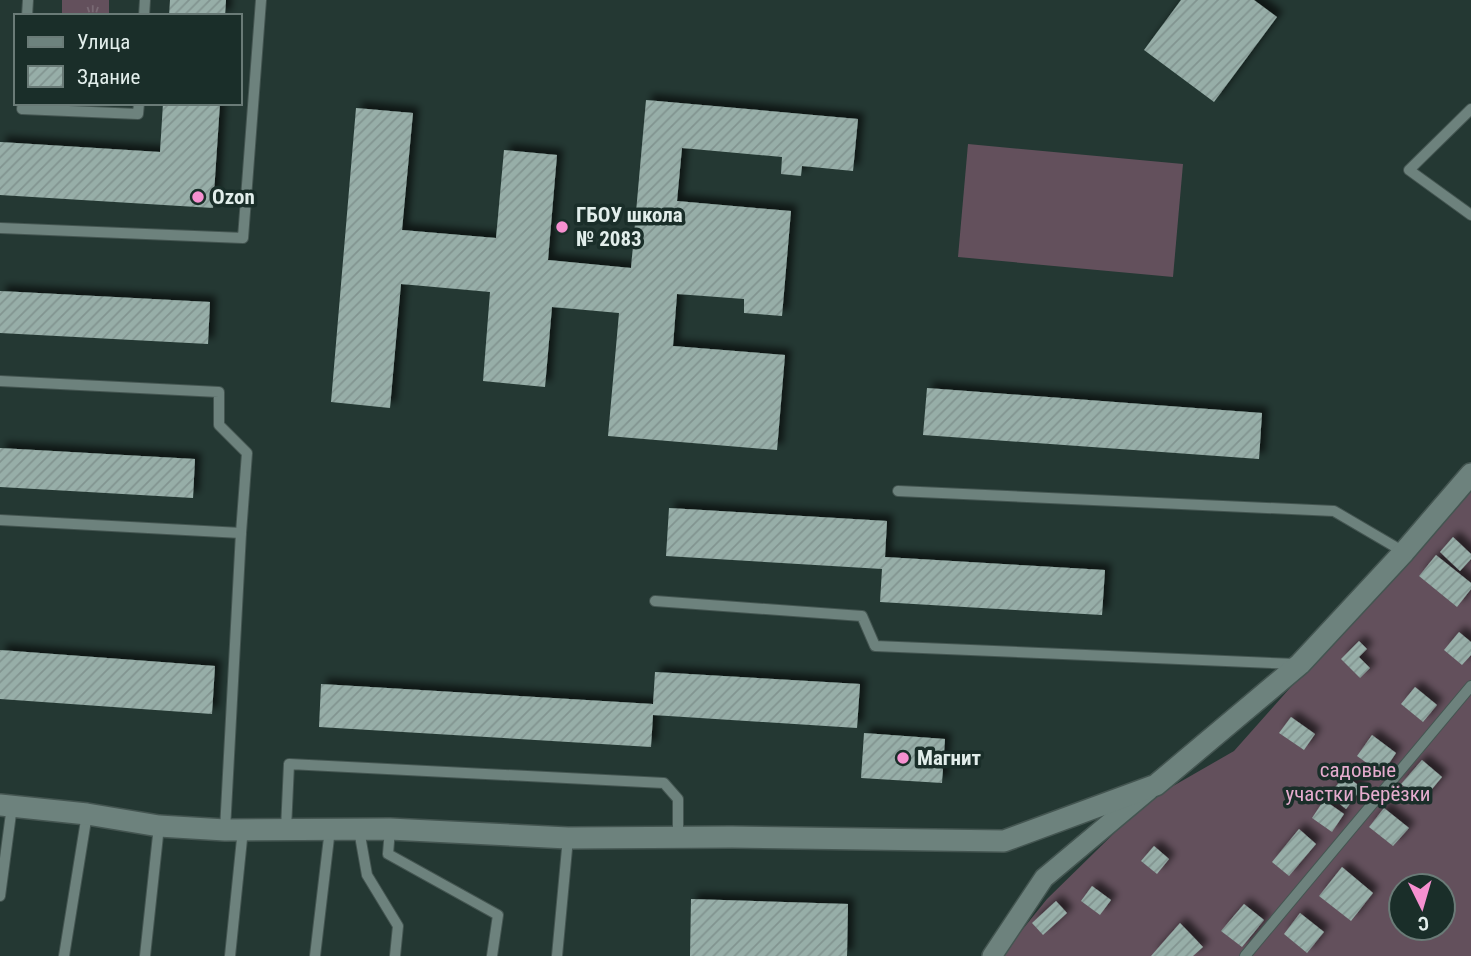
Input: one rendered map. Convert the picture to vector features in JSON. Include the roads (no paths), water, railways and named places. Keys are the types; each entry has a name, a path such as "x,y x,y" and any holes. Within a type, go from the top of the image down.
{"street":[{"path":"992,956 1044,878 1300,664 1404,552 1471,474"},
{"path":"6,805 159,826 234,830 390,829 568,838 1004,842 1156,785"}],"lane":[{"path":"0,228 243,238 261,0"},
{"path":"23,105 22,109 138,114 139,105"},
{"path":"1471,109 1409,170 1471,215"},
{"path":"0,381 219,392 219,425 247,453 241,533 230,956"},
{"path":"898,491 1334,511 1404,552"},
{"path":"0,520 241,533"},
{"path":"655,601 862,616 875,646 1300,664"},
{"path":"1245,956 1471,686"},
{"path":"286,829 289,764 664,783 678,799 678,838"},
{"path":"0,896 6,805"},
{"path":"64,956 87,814"},
{"path":"145,956 159,826"},
{"path":"315,956 330,829"},
{"path":"359,829 367,875 398,926 395,956"},
{"path":"390,829 388,854 498,915 492,956"},
{"path":"557,956 568,838"}],"place":[{"name":"Ozon","path":"198,197"},
{"name":"ГБОУ школа № 2083","path":"562,227"},
{"name":"Магнит","path":"903,758"}],"park label":[{"name":"садовые участки Берёзки","path":"1358,782"}]}
